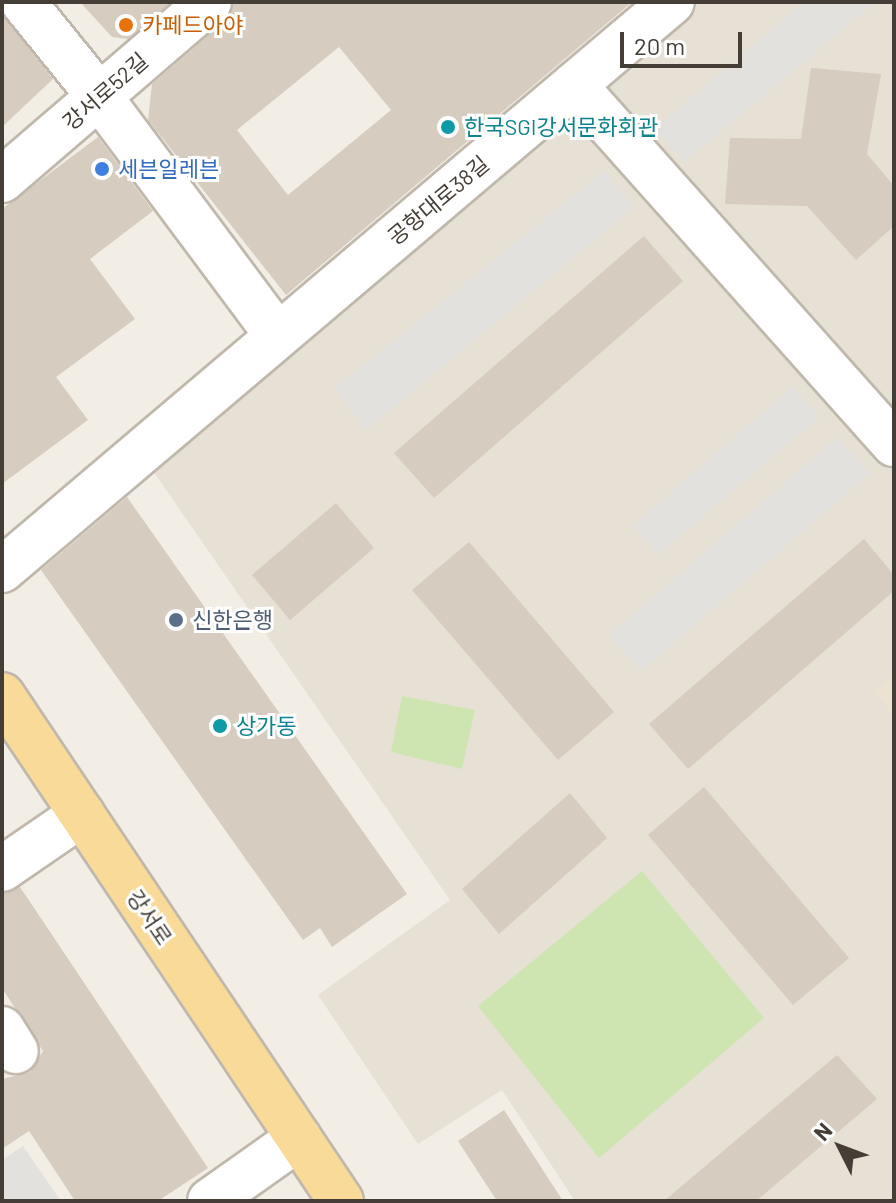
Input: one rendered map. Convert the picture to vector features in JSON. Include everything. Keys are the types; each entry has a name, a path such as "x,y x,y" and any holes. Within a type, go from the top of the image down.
{"main road":[{"name":"강서로","path":"2,695 341,1201"}],"street":[{"path":"23,2 99,96 278,336"},
{"name":"강서로52길","path":"2,180 209,2"},
{"name":"공항대로38길","path":"2,570 672,2"},
{"path":"574,85 894,444"},
{"path":"2,869 82,814"},
{"path":"210,1201 299,1138"}],"shaded area":[{"path":"698,2 894,2 894,1201 575,1201 502,1090 418,1144 318,995 450,900 151,468"},
{"path":"804,2 875,2 684,162 655,128"},
{"path":"604,171 634,207 366,430 334,389"},
{"path":"792,387 820,416 658,555 632,526"},
{"path":"837,437 870,473 641,671 609,635"},
{"path":"894,674 894,715 874,692"},
{"path":"23,1146 61,1201 2,1201 2,1160"}],"green space":[{"path":"402,696 475,710 462,769 391,752"},
{"path":"642,871 764,1018 599,1158 478,1006"}],"building":[{"path":"80,2 171,2 128,39 112,37"},
{"path":"233,2 632,2 286,295 148,120 152,84 225,21","holes":["339,47 391,110 288,195 237,130"]},
{"path":"2,14 53,79 2,127"},
{"path":"811,68 881,74 867,154 894,186 894,226 856,260 807,206 725,204 730,138 801,139"},
{"path":"98,137 153,211 90,259 135,319 56,377 88,420 2,484 2,209"},
{"path":"644,236 683,281 434,498 394,453"},
{"name":"상가동","path":"127,497 407,894 332,947 320,928 303,940 41,570"},
{"path":"336,503 374,548 290,620 252,575"},
{"path":"864,539 894,575 894,591 688,769 649,724"},
{"path":"469,542 614,712 558,760 412,590"},
{"path":"704,787 849,958 793,1005 648,835"},
{"path":"570,793 607,838 499,934 462,889"},
{"path":"20,887 208,1168 158,1201 75,1201 29,1131 2,1149 2,1079 30,1072 43,1051 2,988 2,894"},
{"path":"837,1055 877,1099 756,1201 664,1201"},
{"path":"504,1110 563,1201 497,1201 458,1141"}],"place":[{"name":"카페드아야","path":"126,25"},
{"name":"한국SGI강서문화회관","path":"448,127"},
{"name":"세븐일레븐","path":"102,169"},
{"name":"신한은행","path":"176,620"},
{"name":"상가동","path":"220,726"}]}
